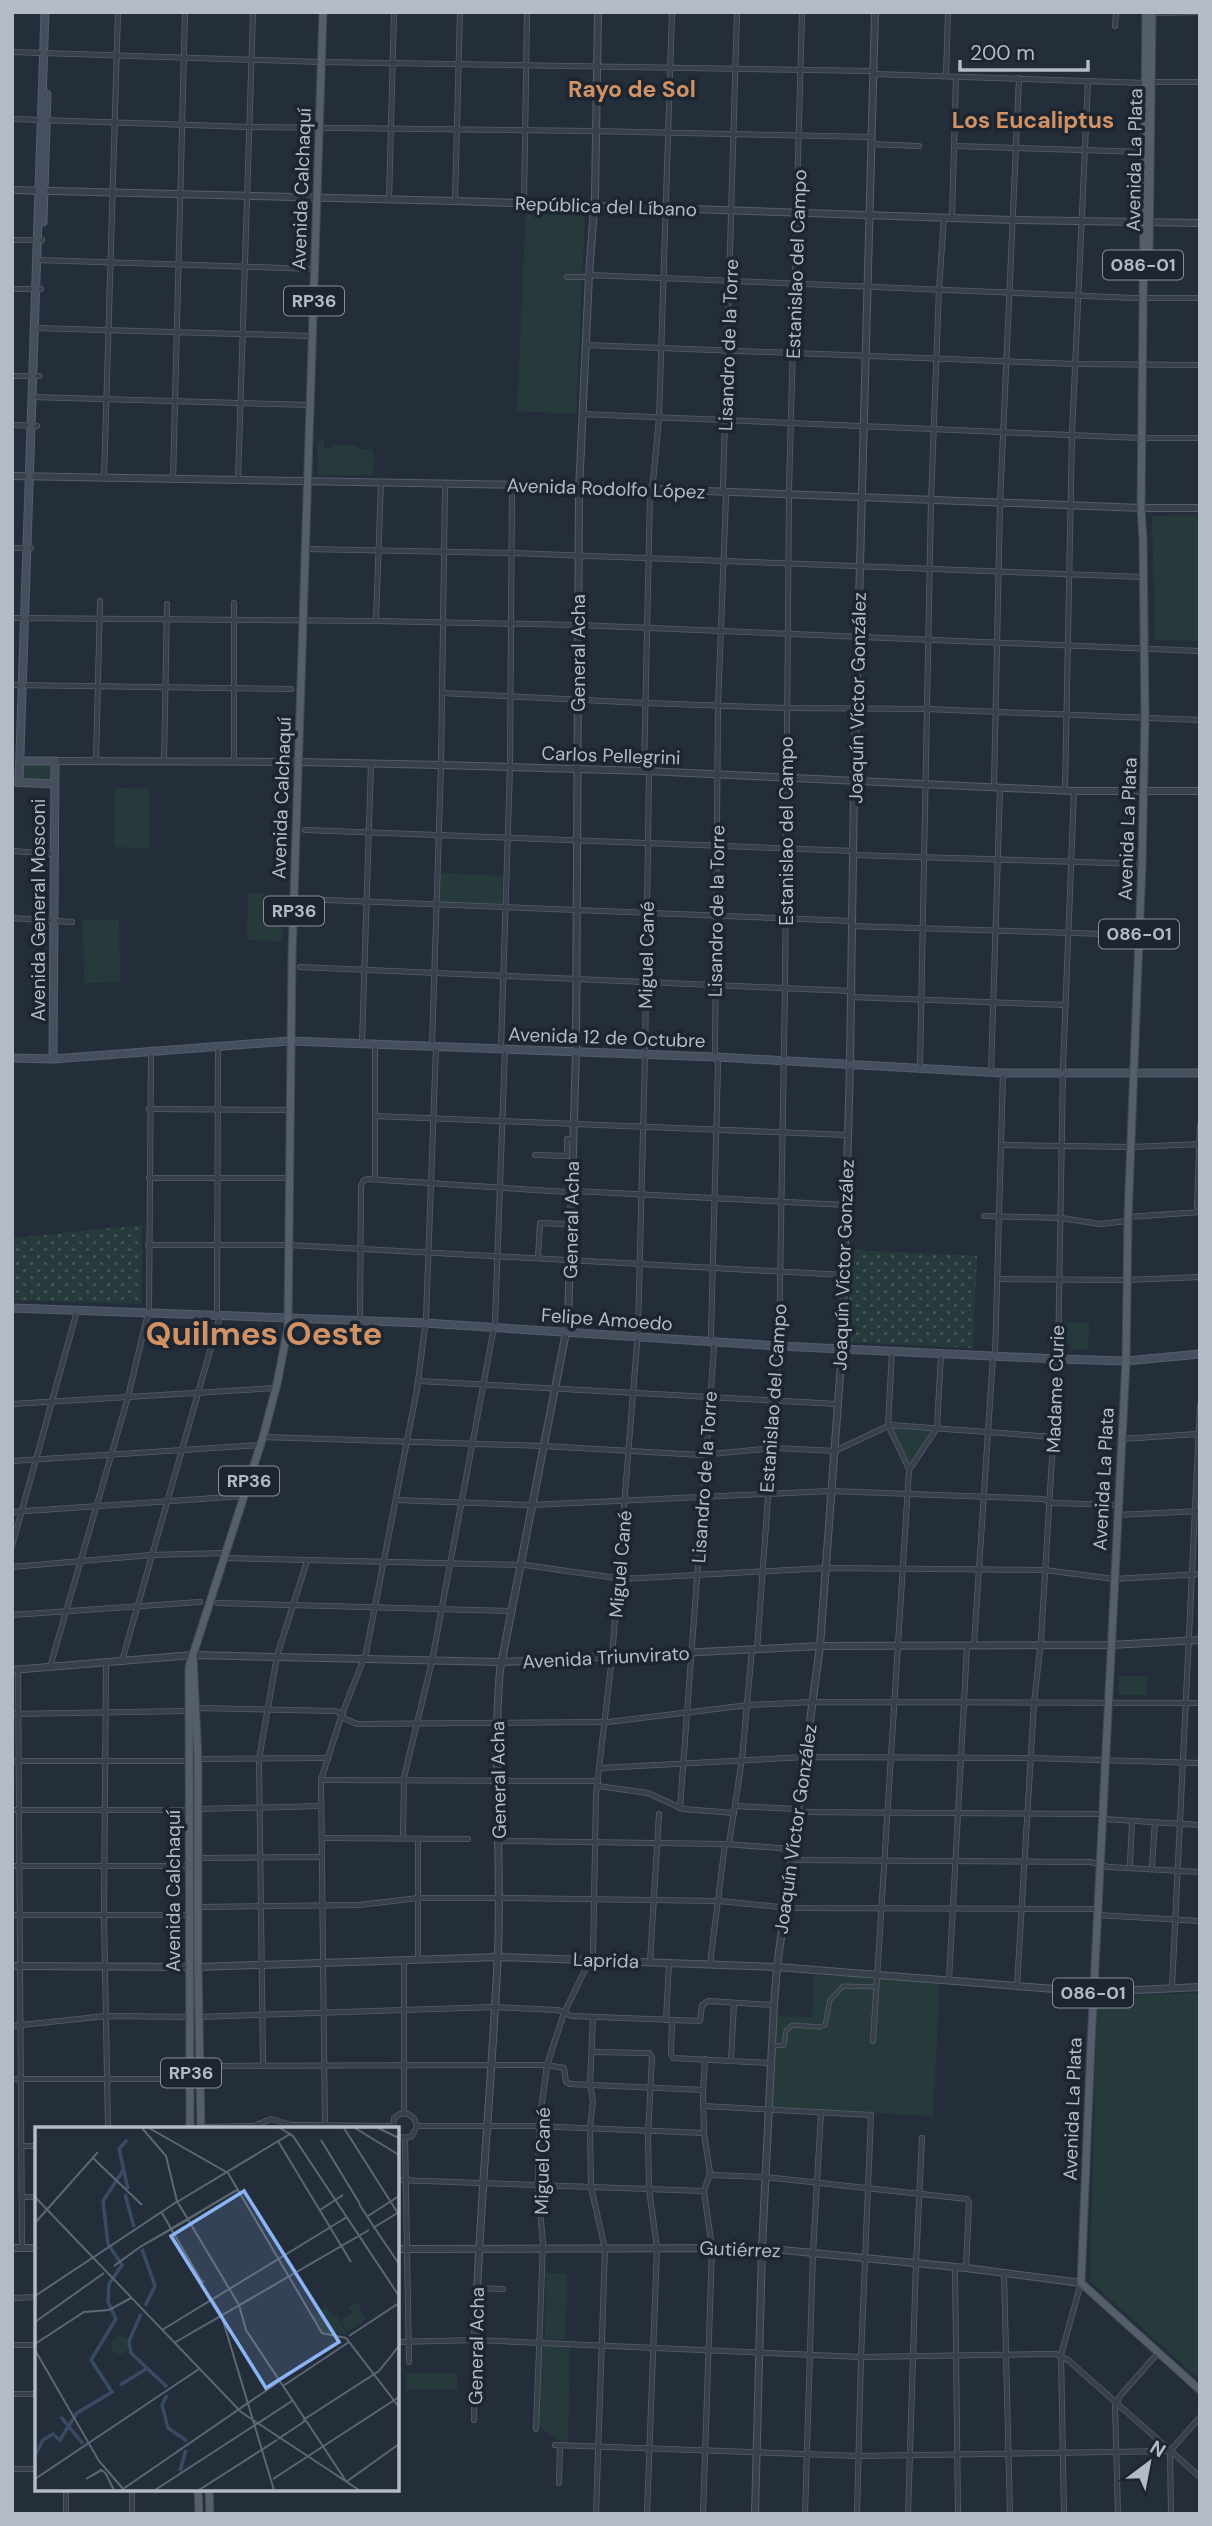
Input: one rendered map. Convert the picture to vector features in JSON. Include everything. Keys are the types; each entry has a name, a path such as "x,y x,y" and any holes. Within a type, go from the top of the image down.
{"main road":[{"name":"Avenida General Mosconi","path":"16,782 22,761 47,12"},
{"name":"Avenida Calchaquí","path":"190,2127 188,1761 193,1655 214,1603 225,1555 262,1441 286,1343 288,1318 290,1041 296,967 296,829 323,12"},
{"name":"Avenida La Plata","path":"1147,223 1144,152 1152,12"},
{"name":"Avenida La Plata","path":"1081,2283 1093,1992 1126,1361 1128,1219 1142,864 1148,82 1146,13"},
{"name":"Carlos Pellegrini","path":"22,761 55,761"},
{"name":"Avenida General Mosconi","path":"53,1059 55,761"},
{"path":"16,782 54,784"},
{"name":"Avenida 12 de Octubre","path":"12,1058 53,1059 290,1041 716,1057 991,1073 1200,1073"},
{"name":"Felipe Amoedo","path":"12,1308 494,1326 779,1346 1058,1359 1126,1361 1200,1354"},
{"name":"Avenida Calchaquí","path":"192,1709 198,1759 201,2127"},
{"path":"1081,2283 1200,2390"},
{"path":"196,2491 197,2514"},
{"path":"209,2491 210,2514"}],"street":[{"path":"104,479 118,12"},
{"path":"173,480 185,12"},
{"path":"238,481 253,12"},
{"path":"389,200 394,12"},
{"path":"455,201 460,12"},
{"path":"524,204 527,12"},
{"name":"General Acha","path":"474,2420 482,2182 498,1957 496,1723 501,1662 567,1332 576,1052 579,486 588,276 594,206 598,12"},
{"name":"Miguel Cané","path":"536,2429 543,2249 538,2184 538,2126 547,2065 564,2013 592,1959 598,1783 619,1579 637,1336 646,981 646,628 651,489 659,418 665,278 672,12"},
{"name":"Lisandro de la Torre","path":"680,1808 714,1348 712,1269 718,1064 715,984 718,706 737,12"},
{"name":"Estanislao del Campo","path":"710,1964 749,1705 779,1346 789,495 802,12"},
{"name":"Joaquín Víctor González","path":"755,2514 762,2248 774,2005 820,1646 842,1349 875,12"},
{"path":"946,76 948,12"},
{"path":"1115,26 1116,12"},
{"path":"1136,12 1146,13"},
{"path":"1152,12 1200,12"},
{"path":"12,52 321,62 737,68 956,77 1200,82"},
{"path":"920,1069 931,500 939,289 954,146 956,77"},
{"path":"991,1073 998,859 995,712 1000,503 1019,78"},
{"path":"1065,790 1072,434 1088,80"},
{"path":"12,120 319,129 799,135 919,146"},
{"path":"954,146 1144,152"},
{"name":"República del Líbano","path":"12,190 455,201 1082,222 1200,223"},
{"path":"12,240 40,240"},
{"path":"39,260 315,268"},
{"path":"567,277 665,278 1078,296 1200,298"},
{"path":"12,289 39,289"},
{"path":"38,328 313,337"},
{"path":"586,345 1005,362 1200,365"},
{"path":"12,376 36,376"},
{"path":"36,397 310,405"},
{"path":"582,414 1144,438 1200,438"},
{"path":"12,425 35,426"},
{"name":"Avenida Rodolfo López","path":"12,476 579,486 1200,508"},
{"path":"376,621 381,483"},
{"path":"325,2127 321,1780 363,1659 375,1607 419,1381 425,1323 433,1118 445,485"},
{"path":"403,1839 404,1781 432,1661 494,1326 502,1120 503,976 510,767 512,485"},
{"path":"12,548 29,548"},
{"path":"306,549 512,553 1144,578"},
{"path":"96,762 100,601"},
{"path":"234,603 234,761"},
{"path":"164,762 167,604"},
{"path":"12,618 578,625 1200,651"},
{"path":"12,685 301,689"},
{"path":"442,693 718,706 927,709 1200,720"},
{"name":"Carlos Pellegrini","path":"55,761 371,763 647,771 1074,791 1200,791"},
{"path":"362,1044 371,763"},
{"name":"Madame Curie","path":"1017,1986 1058,1359 1074,791"},
{"path":"296,829 1142,864"},
{"path":"12,851 54,854"},
{"path":"298,899 786,917 923,929 1139,935"},
{"path":"12,918 72,922"},
{"path":"296,967 785,987 921,1000 1066,1004"},
{"path":"375,1044 375,1179"},
{"path":"122,1661 214,1338 218,1315 218,1047"},
{"path":"50,1667 128,1397 148,1312 150,1052"},
{"path":"949,1980 964,1703 979,1569 994,1356 1003,1073"},
{"path":"149,1109 290,1110"},
{"path":"375,1116 848,1135"},
{"path":"984,1216 1061,1218 1100,1224 1200,1211 1200,1126"},
{"path":"535,1155 567,1157 567,1139 573,1139"},
{"path":"1001,1145 1132,1147 1199,1144"},
{"path":"149,1178 289,1178"},
{"path":"360,1321 361,1183 364,1180 846,1205"},
{"path":"538,1258 540,1223 564,1224"},
{"path":"148,1245 361,1248 844,1275"},
{"path":"998,1279 1127,1280 1200,1277"},
{"path":"12,1546 77,1310"},
{"path":"172,1336 214,1338"},
{"path":"873,2041 909,1470 888,1425 892,1351"},
{"path":"909,1470 937,1428 942,1354"},
{"path":"419,1381 837,1404"},
{"path":"12,1404 276,1389"},
{"path":"1172,1988 1200,1406"},
{"path":"12,1461 274,1439 474,1443 706,1455 771,1448 833,1451 888,1425 1054,1437"},
{"path":"1121,1439 1199,1434"},
{"path":"396,1500 531,1505 830,1491 1118,1505"},
{"path":"12,1511 244,1496"},
{"path":"1117,1515 1200,1511"},
{"path":"12,1567 151,1555 225,1555 307,1561 520,1564 619,1579 825,1568 1045,1570 1114,1579 1200,1574"},
{"path":"263,2066 259,1759 277,1656 307,1561"},
{"path":"12,1615 200,1602 511,1611"},
{"name":"Avenida Triunvirato","path":"15,1670 193,1655 501,1662 820,1646 1111,1645 1200,1640"},
{"path":"106,1662 104,1915 108,2127"},
{"path":"15,1670 15,1866 19,1915 16,1966 20,2025 22,2248"},
{"path":"15,1714 268,1708 335,1711 357,1724 605,1722 749,1705 812,1702 1200,1703"},
{"path":"600,1768 805,1757 1030,1758 1200,1763"},
{"path":"198,1759 328,1758"},
{"path":"15,1761 188,1761"},
{"path":"321,1780 598,1783 648,1793 680,1808 1027,1812 1200,1825"},
{"path":"198,1809 321,1807"},
{"path":"15,1810 188,1810"},
{"path":"650,1962 659,1814"},
{"path":"1130,1864 1132,1821"},
{"path":"1152,1865 1155,1822"},
{"path":"322,1838 468,1839"},
{"path":"418,1839 418,1959"},
{"path":"499,1841 658,1842 793,1849"},
{"path":"199,1858 322,1857"},
{"path":"791,1860 1091,1862 1108,1867 1200,1872"},
{"path":"15,1866 188,1866"},
{"path":"199,1907 359,1905 418,1898 654,1900 719,1901 785,1907 1023,1909 1200,1921"},
{"path":"12,1915 188,1915"},
{"name":"Laprida","path":"16,1966 198,1967 498,1957 777,1967 1093,1992 1200,1987"},
{"path":"404,1959 404,2113"},
{"path":"668,1963 671,2054 675,2058 771,2063"},
{"path":"772,2046 784,2045 786,2031 792,2025 825,2025 831,2000 843,1986 876,1987"},
{"path":"12,2026 106,2016 200,2017 494,2007 532,2011 551,2009 572,2016 700,2021 704,2002 774,2005"},
{"path":"731,2061 734,2003"},
{"path":"593,2017 590,2085 593,2101 590,2128 592,2187 606,2249 596,2514"},
{"path":"592,2052 649,2053 652,2057 648,2131 649,2189 657,2248 647,2514"},
{"path":"703,2514 712,2248 704,2191 710,2175 704,2133 705,2059"},
{"path":"201,2066 547,2065 565,2069 566,2082 570,2084 703,2090"},
{"path":"12,2079 188,2079"},
{"path":"703,2106 871,2115 857,2514"},
{"path":"805,2514 813,2253 821,2112"},
{"path":"228,2127 254,2126 271,2119 291,2125 392,2127 394,2118 404,2113 412,2116 417,2126 415,2133 405,2138 399,2136"},
{"path":"286,2127 291,2125"},
{"path":"417,2126 538,2126 704,2133"},
{"path":"405,2138 401,2249 408,2362"},
{"path":"908,2514 915,2263 922,2138"},
{"path":"22,2146 35,2146"},
{"path":"12,2175 22,2175"},
{"path":"710,2175 765,2177 965,2198 969,2203 966,2268"},
{"path":"399,2180 704,2191"},
{"path":"22,2197 35,2197"},
{"path":"12,2248 35,2248"},
{"name":"Gutiérrez","path":"401,2249 762,2248 966,2268 1081,2283"},
{"path":"955,2267 958,2514"},
{"path":"1004,2273 1010,2514"},
{"path":"1064,2514 1061,2355 1081,2283"},
{"path":"477,2288 503,2289"},
{"path":"12,2298 35,2297"},
{"path":"399,2342 475,2340 861,2357 1061,2355 1200,2477"},
{"path":"12,2345 35,2345"},
{"path":"1118,2514 1116,2403 1159,2353"},
{"path":"12,2394 35,2394"},
{"path":"1171,2514 1170,2451 1200,2417"},
{"path":"559,2483 558,2445 858,2456 1170,2451"},
{"path":"12,2469 35,2469"},
{"path":"65,2491 66,2514"},
{"path":"132,2491 132,2514"}],"green space":[{"path":"526,209 585,212 576,414 517,411"},
{"path":"317,441 324,441 324,448 331,448 331,445 357,446 357,449 370,450 372,447 375,463 373,475 318,475"},
{"path":"1200,515 1200,641 1155,640 1152,516"},
{"path":"23,764 50,764 52,780 25,780"},
{"path":"115,788 150,789 149,848 114,847"},
{"path":"440,873 502,876 502,904 442,902 439,898"},
{"path":"248,893 263,893 263,919 256,920 283,920 282,941 247,940"},
{"path":"83,920 119,920 120,982 84,983"},
{"path":"142,1225 142,1304 13,1300 14,1238"},
{"path":"852,1250 977,1256 973,1348 852,1342 848,1338"},
{"path":"1063,1322 1089,1323 1088,1349 1071,1349 1071,1344 1064,1344"},
{"path":"892,1427 932,1430 910,1463"},
{"path":"1119,1676 1147,1676 1147,1695 1119,1695"},
{"path":"814,1975 940,1981 933,2116 771,2108 775,2016 812,2017"},
{"path":"1200,1993 1200,2380 1090,2281 1097,1996"},
{"path":"546,2273 567,2274 566,2339 545,2339"},
{"path":"540,2343 570,2344 568,2445 536,2425"},
{"path":"406,2373 457,2373 457,2389 406,2390"}],"district":[{"name":"Rayo de Sol","path":"632,89"},
{"name":"Los Eucaliptus","path":"1033,120"},
{"name":"Quilmes Oeste","path":"264,1333"}]}
